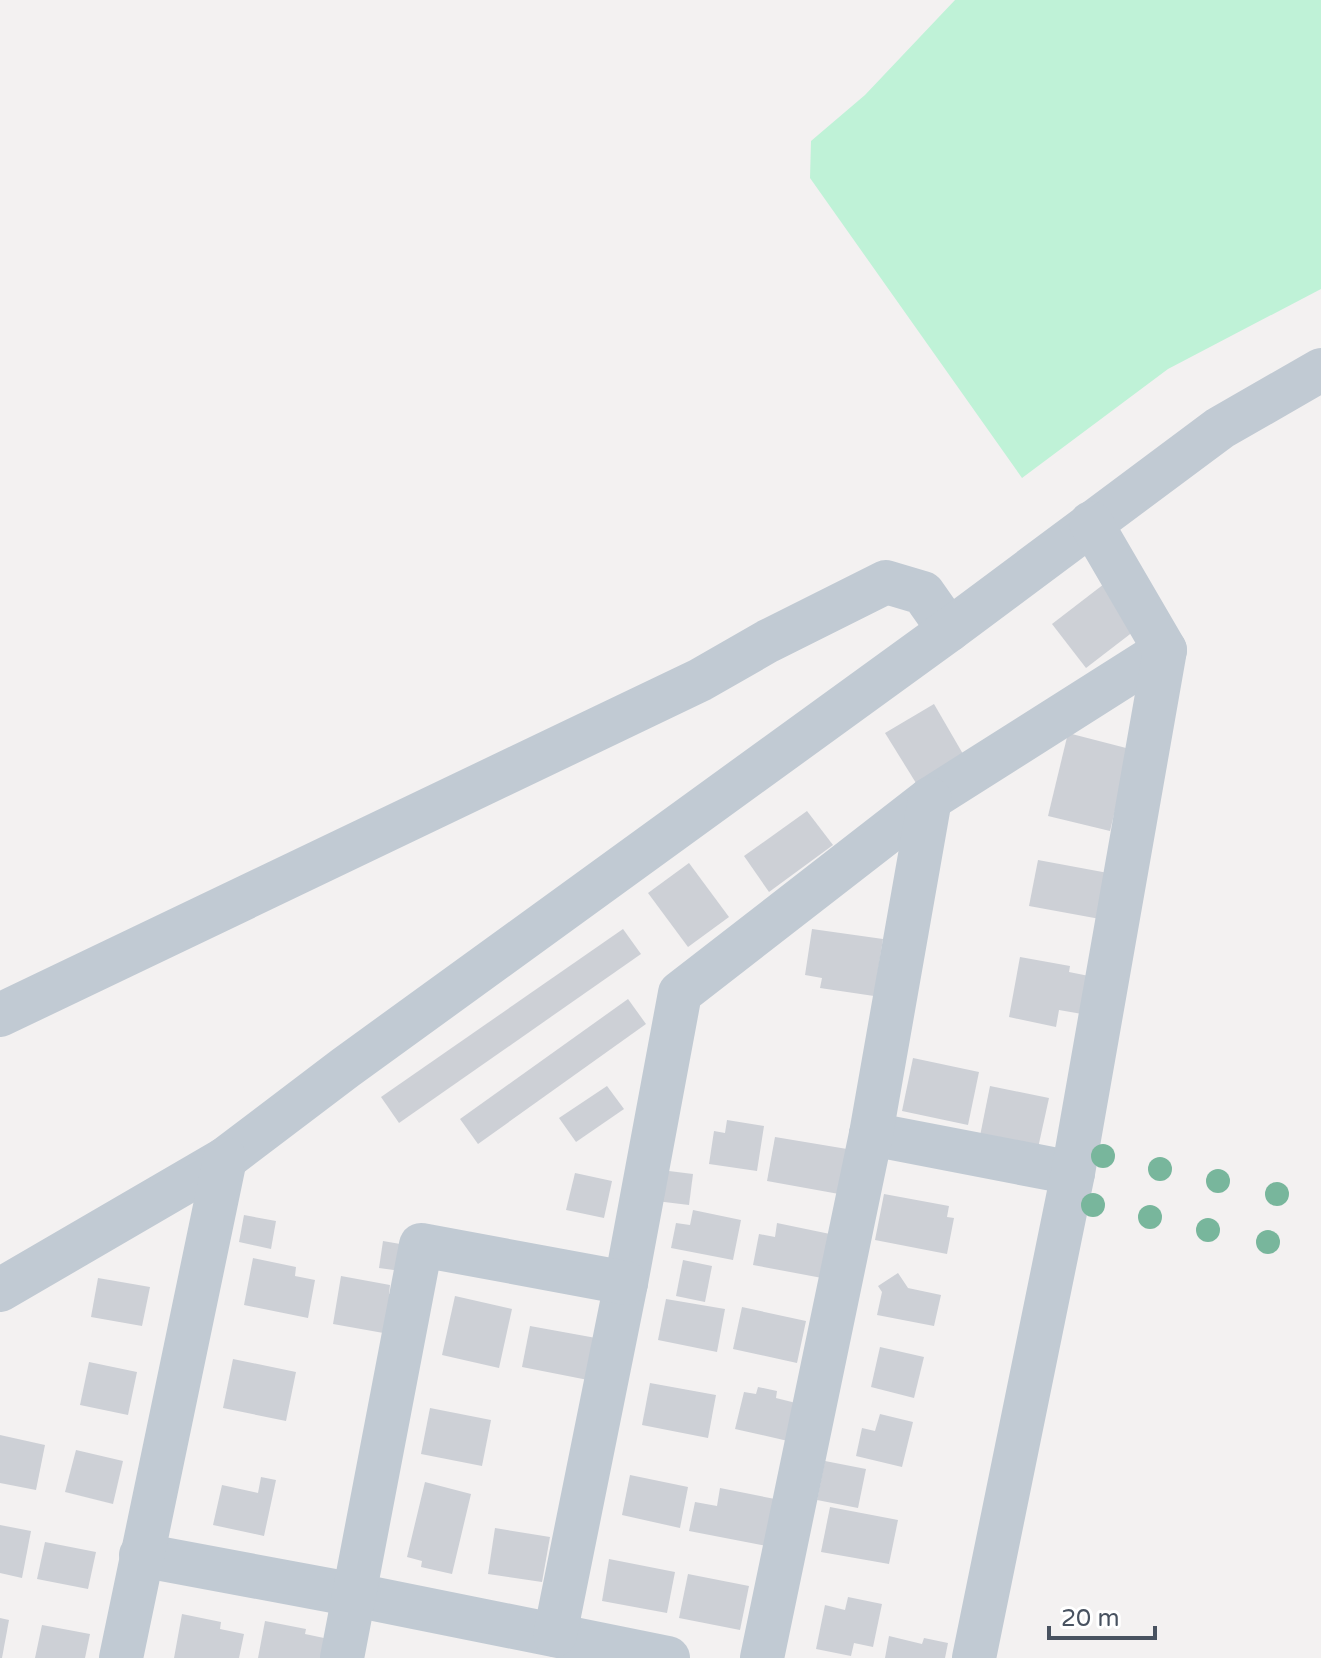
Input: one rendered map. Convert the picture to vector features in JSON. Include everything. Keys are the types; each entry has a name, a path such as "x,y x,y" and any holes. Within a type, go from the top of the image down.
{"street":[{"path":"0,1290 225,1159 1239,415 1321,370"},
{"path":"974,1658 1073,1173 1165,650 1091,523"},
{"path":"0,1015 687,686 886,582 923,593 949,630"},
{"path":"555,1635 626,1283 680,993 930,799 1165,650"},
{"path":"762,1658 871,1134 930,799"},
{"path":"871,1134 1073,1173"},
{"path":"121,1658 225,1159"},
{"path":"342,1658 421,1245 626,1283"},
{"path":"141,1555 668,1658"}],"green space":[{"path":"955,0 1321,0 1321,289 1168,369 1022,478 810,178 811,141 865,95"}],"building":[{"path":"1104,584 1138,628 1086,668 1052,624"},
{"path":"934,704 963,754 916,783 885,733"},
{"path":"1068,733 1130,749 1110,831 1048,816"},
{"path":"807,811 833,845 769,892 744,856"},
{"path":"1038,860 1108,873 1100,919 1029,906"},
{"path":"689,863 729,917 688,947 648,893"},
{"path":"623,929 641,954 399,1123 381,1097"},
{"path":"812,929 883,939 874,996 820,988 822,978 805,975"},
{"path":"1020,957 1070,966 1069,972 1089,976 1082,1014 1059,1010 1056,1027 1009,1017"},
{"path":"628,999 646,1024 478,1144 460,1119"},
{"path":"913,1058 979,1072 968,1125 902,1111"},
{"path":"607,1086 624,1109 576,1142 559,1118"},
{"path":"990,1086 1049,1098 1038,1148 980,1136"},
{"path":"727,1120 764,1126 757,1171 709,1164 714,1131 725,1133"},
{"path":"775,1137 847,1149 839,1194 767,1181"},
{"path":"661,1170 693,1174 689,1205 656,1201"},
{"path":"575,1173 612,1181 604,1218 566,1210"},
{"path":"884,1194 949,1206 947,1217 954,1218 947,1254 875,1240"},
{"path":"693,1210 741,1220 733,1260 671,1248 676,1223 690,1225"},
{"path":"244,1215 276,1221 271,1249 239,1242"},
{"path":"777,1223 830,1234 822,1278 753,1265 759,1234 775,1237"},
{"path":"383,1241 406,1245 401,1271 379,1268"},
{"path":"253,1258 296,1267 295,1276 315,1280 308,1318 244,1305"},
{"path":"683,1260 712,1266 705,1302 676,1296"},
{"path":"898,1273 908,1288 941,1295 934,1326 877,1315 882,1292 878,1286"},
{"path":"341,1276 390,1285 389,1294 395,1295 389,1334 333,1324"},
{"path":"98,1278 150,1287 142,1326 91,1317"},
{"path":"455,1296 512,1309 499,1368 442,1355"},
{"path":"666,1299 725,1309 717,1352 658,1340"},
{"path":"742,1307 806,1321 797,1363 733,1349"},
{"path":"530,1326 596,1338 588,1380 522,1367"},
{"path":"880,1347 924,1357 914,1398 871,1387"},
{"path":"233,1359 296,1372 286,1421 223,1408"},
{"path":"89,1362 137,1372 128,1415 80,1405"},
{"path":"650,1383 716,1395 708,1438 642,1425"},
{"path":"758,1387 777,1391 776,1398 796,1403 788,1441 735,1429 744,1392 756,1394"},
{"path":"430,1408 491,1420 482,1466 421,1454"},
{"path":"880,1414 913,1422 902,1467 856,1456 862,1428 875,1431"},
{"path":"0,1435 45,1445 36,1490 0,1483"},
{"path":"76,1450 123,1461 113,1504 65,1492"},
{"path":"825,1461 866,1469 858,1508 817,1500"},
{"path":"630,1475 688,1487 680,1528 622,1515"},
{"path":"261,1477 276,1480 264,1536 213,1525 222,1485 258,1493"},
{"path":"425,1482 471,1494 452,1574 421,1567 422,1561 407,1557"},
{"path":"720,1488 775,1499 766,1546 689,1531 695,1502 717,1506"},
{"path":"830,1507 898,1520 889,1564 821,1552"},
{"path":"0,1525 31,1531 22,1578 0,1573"},
{"path":"495,1528 550,1537 542,1582 488,1574"},
{"path":"45,1542 96,1552 88,1589 37,1579"},
{"path":"609,1559 675,1572 667,1613 602,1601"},
{"path":"688,1574 749,1586 740,1630 679,1618"},
{"path":"848,1597 882,1604 873,1647 854,1643 851,1656 816,1649 825,1605 845,1610"},
{"path":"182,1614 221,1622 220,1629 244,1634 239,1658 174,1658"},
{"path":"0,1618 9,1620 2,1658 0,1658"},
{"path":"265,1621 306,1629 305,1634 324,1638 325,1658 258,1658"},
{"path":"42,1625 90,1634 85,1658 35,1658"},
{"path":"889,1636 922,1644 924,1638 948,1643 945,1658 885,1658"}]}
